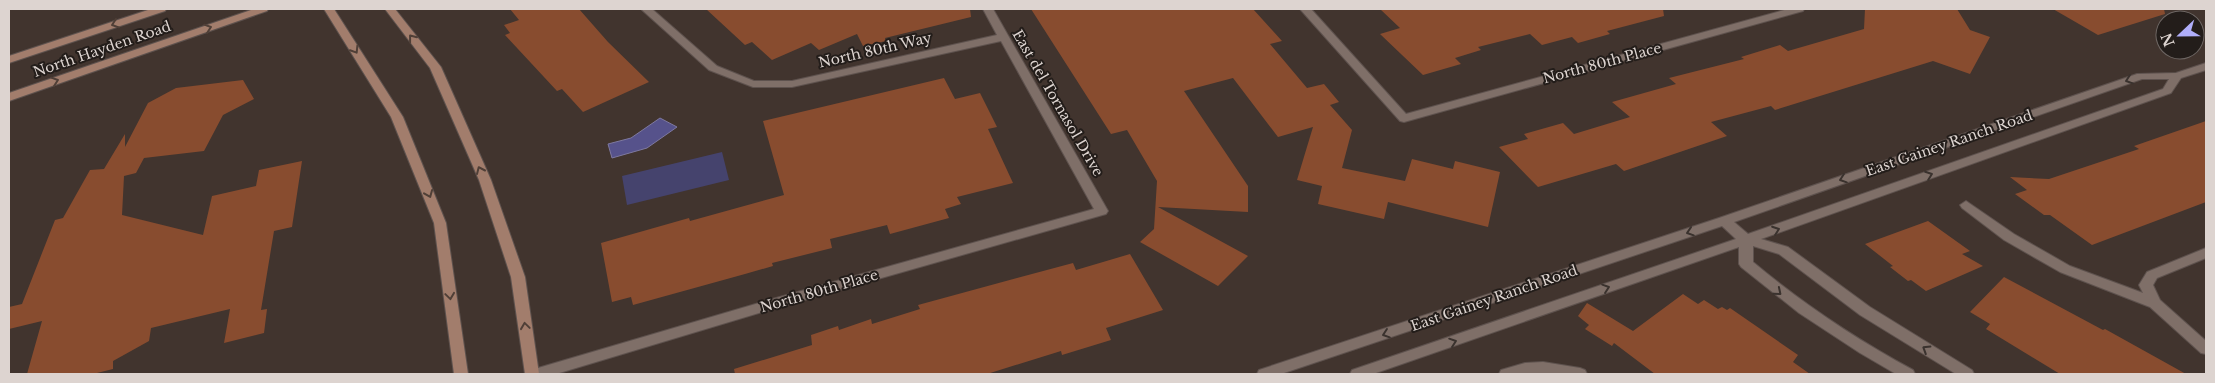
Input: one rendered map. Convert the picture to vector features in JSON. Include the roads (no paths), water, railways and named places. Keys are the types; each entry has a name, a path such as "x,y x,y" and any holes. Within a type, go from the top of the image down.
{"main road":[{"name":"North Hayden Road","path":"9,60 161,9"},
{"name":"North Hayden Road","path":"9,97 263,9"},
{"path":"329,9 397,116 440,223 461,374"},
{"path":"390,9 435,67 485,180 518,277 532,374"}],"street":[{"name":"North 80th Way","path":"646,9 713,68 753,84 792,84 1003,36"},
{"name":"East del Tornasol Drive","path":"988,9 1102,211"},
{"name":"North 80th Place","path":"1306,9 1404,118 1799,9"},
{"name":"East Gainey Ranch Road","path":"1264,374 1724,221 2141,76 2177,76 2206,66"},
{"name":"East Gainey Ranch Road","path":"1357,374 1746,240 2167,91 2177,76"},
{"path":"1966,205 2009,237 2065,269 2156,303"},
{"name":"North 80th Place","path":"538,374 769,305 1102,211"},
{"path":"1724,221 1746,240 1783,250 1865,311 1967,374"},
{"path":"1746,240 1746,264 1786,298 1842,336 1908,374"},
{"path":"2206,254 2152,275 2146,285 2156,303 2206,349"},
{"path":"1506,374 1530,367 1557,367 1580,374"}]}
